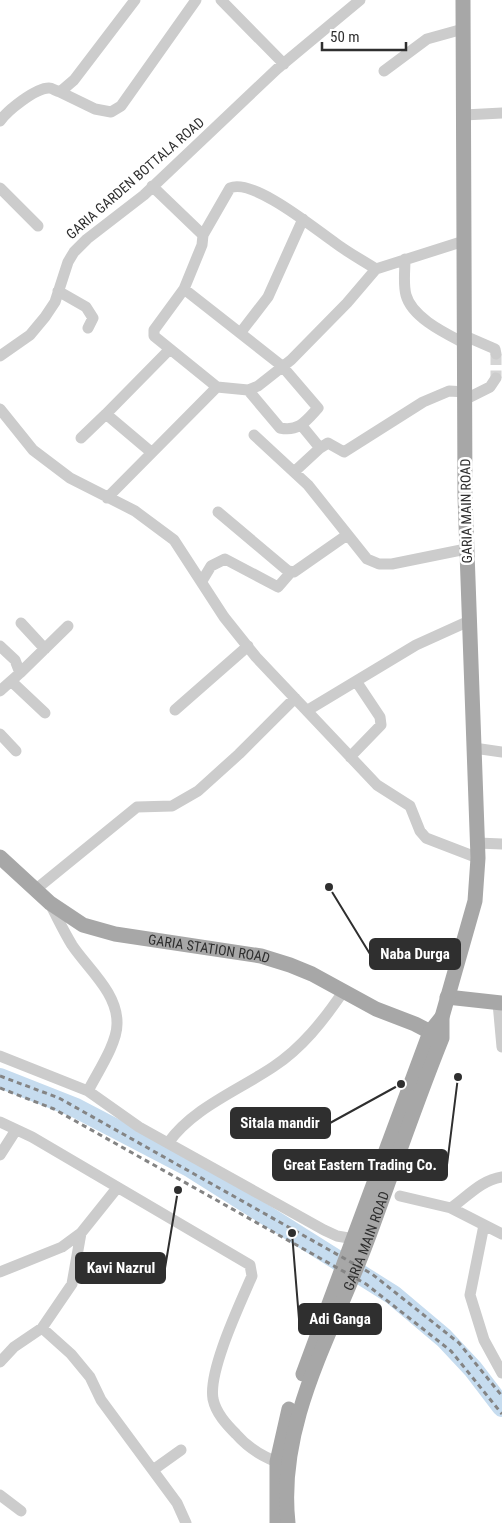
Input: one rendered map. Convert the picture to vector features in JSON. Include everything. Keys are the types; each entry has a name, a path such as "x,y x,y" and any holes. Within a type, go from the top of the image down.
{"main road":[{"name":"GARIA MAIN ROAD","path":"277,1523 282,1464 332,1309 360,1240 436,1035 475,901 478,851 466,549 463,0"},
{"name":"GARIA STATION ROAD","path":"0,857 50,903 83,925 96,930 261,956 312,974 376,1009 436,1035"},
{"path":"448,997 500,1003"},
{"name":"GARIA MAIN ROAD","path":"282,1464 288,1523"}],"street":[{"path":"60,92 74,80 134,0"},
{"path":"0,121 5,114 37,90 49,88 104,112 112,112 121,106 196,0"},
{"path":"221,0 284,64"},
{"name":"GARIA GARDEN BOTTALA ROAD","path":"0,356 30,334 50,310 74,252 86,239 152,186 284,64 360,0"},
{"path":"384,71 427,39 463,29"},
{"path":"464,115 502,113"},
{"path":"376,269 335,243 303,219 244,186 236,185 230,188 203,235 202,245 184,289 154,330 154,336 217,387 248,390 258,386 282,366 347,304 376,269 464,241"},
{"path":"152,186 203,235"},
{"path":"0,188 38,226"},
{"path":"241,332 268,297 303,219"},
{"path":"405,259 406,297 413,306 435,328 466,340 490,345 495,349 496,354"},
{"path":"184,289 282,366 318,408 302,426 288,430 280,428 248,390"},
{"path":"58,291 86,308 93,318 88,328"},
{"path":"81,438 170,349"},
{"path":"294,472 328,443 344,452 423,402 449,391 466,396 490,387 496,378"},
{"path":"107,498 217,387"},
{"path":"0,409 33,450 70,478 135,511 174,540 224,617 248,646 377,785 410,806 420,831 426,838 478,851 502,844"},
{"path":"106,414 151,452"},
{"path":"302,426 320,448"},
{"path":"254,435 294,472 326,506 367,559 379,564 392,564 466,549"},
{"path":"218,512 291,572"},
{"path":"202,581 211,566 225,558 278,587 291,572 294,572 347,535"},
{"path":"308,710 416,645 469,621"},
{"path":"21,623 45,649"},
{"path":"0,692 68,626"},
{"path":"0,646 15,660 16,677 45,713"},
{"path":"174,710 248,646"},
{"path":"350,756 381,725 380,717 356,681"},
{"path":"35,890 137,807 172,806 198,791 240,754 295,698"},
{"path":"0,734 16,751"},
{"path":"474,748 502,752"},
{"path":"50,903 72,945 111,998 116,1011 117,1025 115,1037 88,1091"},
{"path":"168,1144 188,1120 286,1057 321,1024 343,992"},
{"path":"500,1003 502,1047"},
{"path":"0,1056 88,1091 139,1127 324,1230 360,1240"},
{"path":"0,1122 250,1265 252,1276 218,1364 212,1389 214,1401 222,1419 248,1448 282,1464"},
{"path":"0,1155 16,1130"},
{"path":"451,1208 479,1186 502,1177"},
{"path":"0,1272 62,1247 81,1233 117,1188"},
{"path":"400,1196 451,1208 502,1234"},
{"path":"484,1225 470,1295 484,1340 502,1373"},
{"path":"0,1362 14,1346 42,1328 72,1284 81,1233"},
{"path":"42,1328 71,1354 90,1377 101,1400 177,1503 186,1523"},
{"path":"153,1470 181,1450"},
{"path":"0,1495 22,1511"}],"waterway":[{"path":"0,1078 76,1108 191,1168 393,1295 444,1338 473,1369 502,1407"}],"tunnel":[{"path":"496,354 496,378"}],"railway":[{"path":"0,1076 59,1098 372,1274 459,1343 502,1396"},
{"path":"0,1088 54,1109 366,1284 451,1351 502,1414"}],"place":[{"name":"Naba Durga","path":"329,887"},
{"name":"Great Eastern Trading Co.","path":"458,1077"},
{"name":"Sitala mandir","path":"401,1084"},
{"name":"Kavi Nazrul","path":"178,1190"},
{"name":"Adi Ganga","path":"292,1233"}]}
